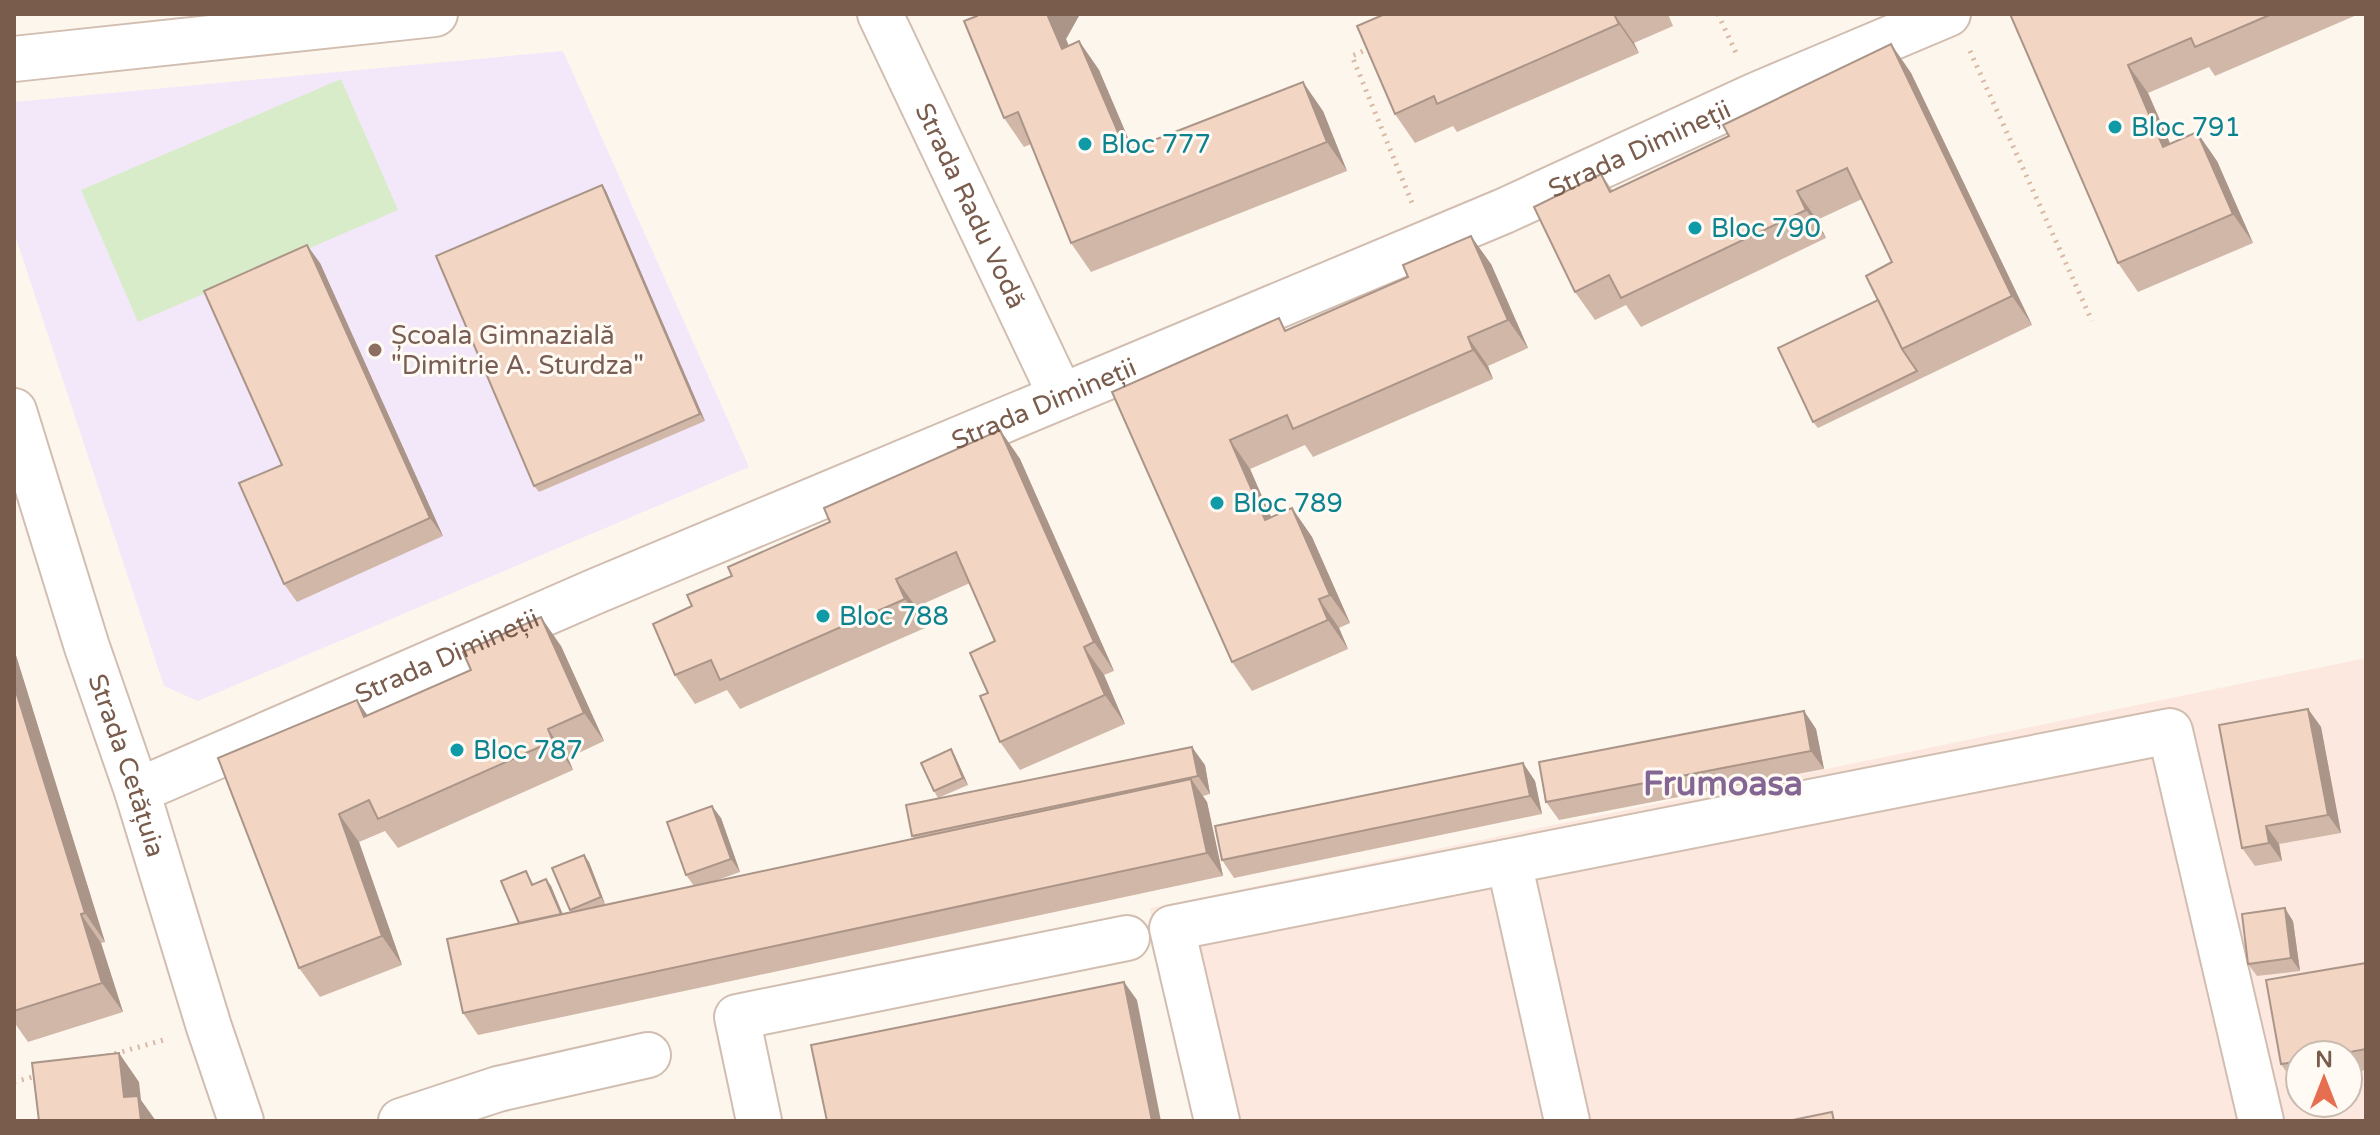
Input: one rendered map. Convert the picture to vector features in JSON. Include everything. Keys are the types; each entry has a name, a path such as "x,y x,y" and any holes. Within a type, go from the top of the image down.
{"street":[{"path":"14,59 435,14"},
{"name":"Strada Radu Vodă","path":"880,14 1061,396"},
{"name":"Strada Dimineții","path":"137,791 596,591 1504,211 1756,95 1956,28"},
{"name":"Strada Cetățuia","path":"14,411 241,1121"},
{"path":"1217,1121 1172,928 2170,731 2261,1121"},
{"path":"1509,862 1567,1121"},
{"path":"759,1121 737,1017 1127,938"},
{"path":"401,1121 498,1089 648,1055"}],"path":[{"path":"1956,28 2092,321"},
{"path":"1379,44 1352,56 1428,241"},
{"path":"104,1057 209,1027"},
{"path":"14,1082 44,1074"}],"shaded area":[{"name":"Școala Gimnazială \"Dimitrie A. Sturdza\"","path":"563,51 749,467 198,701 164,686 14,232 14,102"},
{"path":"2366,658 2366,1121 1194,1121 1150,908"}],"green space":[{"path":"341,79 398,210 138,322 81,190"}],"building":[{"path":"977,14 1047,14 1062,49 1079,41 1126,151 1303,82 1327,142 1071,243 1018,112 1004,118 964,21"},
{"path":"1385,14 1614,14 1619,24 1437,104 1434,96 1395,114 1357,26"},
{"name":"Bloc 791","path":"2010,14 2272,14 2195,47 2191,38 2128,65 2163,147 2197,132 2233,214 2118,263"},
{"name":"Bloc 790","path":"1891,44 2012,296 1902,349 1866,276 1892,262 1847,168 1797,191 1806,210 1621,298 1609,275 1575,292 1534,207 1601,174 1610,192 1729,136 1723,125"},
{"path":"602,185 700,414 534,486 436,256"},
{"name":"Bloc 789","path":"1471,236 1508,320 1468,337 1473,350 1293,429 1287,415 1230,440 1265,520 1292,508 1330,595 1319,599 1328,620 1232,662 1112,392 1279,318 1285,331 1408,277 1403,265"},
{"path":"307,245 430,518 284,584 239,483 282,465 204,291"},
{"path":"1878,300 1902,349 1917,371 1813,422 1778,348"},
{"name":"Bloc 788","path":"1000,430 1094,642 1084,647 1105,695 1000,742 980,696 988,693 970,653 995,641 956,552 896,579 905,599 720,680 711,660 675,675 653,624 692,606 687,595 732,576 728,567 830,522 824,508"},
{"path":"541,617 584,713 548,729 553,741 378,819 369,800 339,814 382,936 299,968 218,758 357,700 364,717 471,670 463,652"},
{"path":"14,685 85,913 81,914 102,983 14,1011"},
{"path":"2308,709 2328,815 2266,826 2269,843 2242,848 2219,725"},
{"path":"1804,711 1811,751 1546,802 1539,762"},
{"path":"1192,747 1198,776 912,836 906,805"},
{"path":"951,749 963,778 934,791 921,763"},
{"path":"1523,763 1530,796 1222,860 1215,826"},
{"path":"1191,779 1207,853 463,1013 447,939"},
{"path":"712,806 731,859 686,875 667,822"},
{"path":"584,855 601,897 570,910 552,868"},
{"path":"526,871 532,885 546,879 561,914 519,923 501,881"},
{"path":"2285,908 2291,958 2248,964 2242,914"},
{"path":"2366,963 2366,1049 2364,1039 2284,1039 2284,1064 2281,1064 2266,980"},
{"path":"1124,982 1152,1121 827,1121 811,1045"},
{"path":"119,1053 124,1097 138,1096 141,1121 39,1121 32,1063"},
{"path":"1832,1112 1834,1121 1788,1121"}],"place":[{"name":"Bloc 791","path":"2115,127"},
{"name":"Bloc 777","path":"1085,144"},
{"name":"Bloc 790","path":"1695,228"},
{"name":"Școala Gimnazială \"Dimitrie A. Sturdza\"","path":"375,350"},
{"name":"Bloc 789","path":"1217,503"},
{"name":"Bloc 788","path":"823,616"},
{"name":"Bloc 787","path":"457,750"}],"district":[{"name":"Frumoasa","path":"1723,783"}]}
